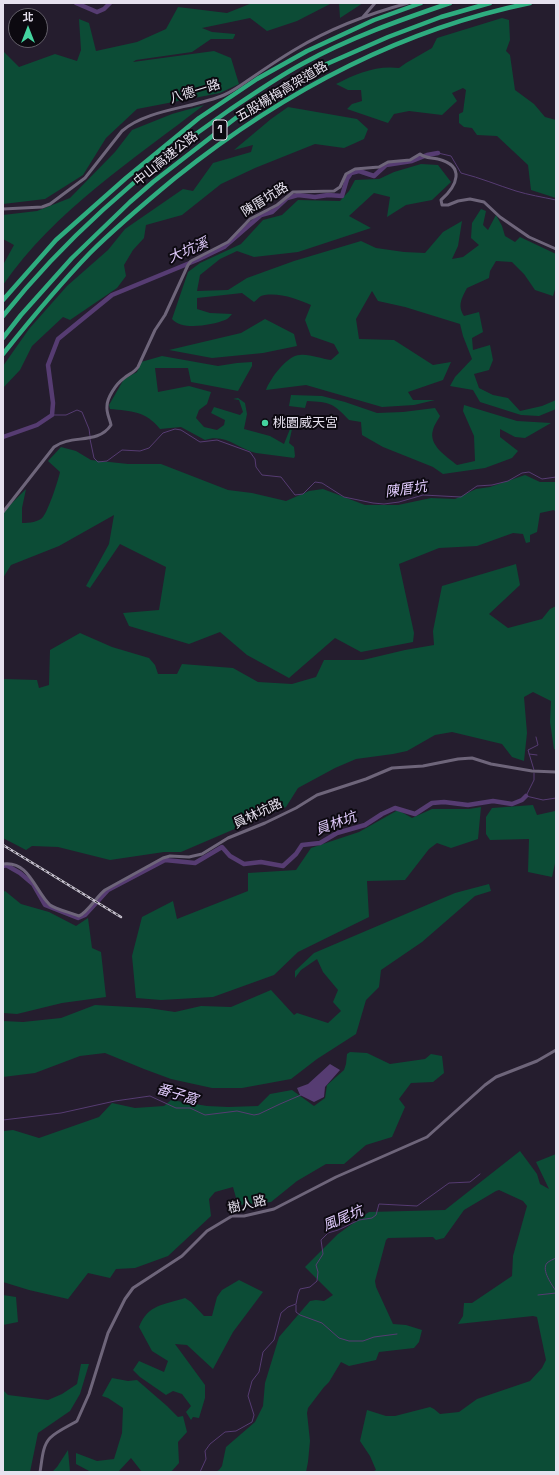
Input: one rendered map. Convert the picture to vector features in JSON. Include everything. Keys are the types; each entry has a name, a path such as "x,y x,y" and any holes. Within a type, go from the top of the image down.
{"highway":[{"name":"五股楊梅高架道路","path":"3,300 56,240 126,178 199,118 257,79 307,51 374,20 421,3"},
{"name":"中山高速公路","path":"3,316 22,292 85,226 152,167 205,127 268,84 302,64 366,34 450,3"},
{"name":"中山高速公路","path":"3,338 21,315 67,263 130,202 153,182 259,100 304,74 382,40 441,18 490,3"},
{"name":"五股楊梅高架道路","path":"3,354 53,292 91,252 139,207 206,153 246,126 292,96 393,45 447,26 503,9 530,3"}],"street":[{"path":"363,17 375,3"},
{"name":"八德一路","path":"3,208 42,207 50,204 85,178 122,131 128,126 171,110 209,101 225,95 315,38 363,17 408,3"},
{"name":"陳厝坑路","path":"3,512 54,447 60,442 88,439 104,432 111,425 107,410 109,398 123,379 135,371 141,361 154,330 165,315 173,300 189,264 228,242 250,219 277,205 292,192 334,190 340,187 346,174 355,169 379,167 388,162 410,160 421,155 443,161 449,164 456,171 457,176 454,187 441,200 442,205 448,205 458,201 470,199 484,202 500,217 529,237 556,249"},
{"name":"員林坑路","path":"3,864 14,864 19,866 37,885 50,906 79,916 83,914 105,890 158,860 170,856 189,857 202,854 228,838 265,823 296,808 317,795 366,779 392,768 433,765 452,760 472,758 491,764 536,772 556,772"},
{"name":"樹人路","path":"40,1472 43,1454 48,1441 51,1437 77,1421 80,1416 89,1394 108,1333 125,1299 133,1288 182,1256 207,1231 232,1216 244,1216 274,1209 336,1176 427,1137 484,1085 496,1077 537,1061 556,1050"}],"green space":[{"path":"252,3 332,3 297,21 267,31 250,18 202,28 212,32 235,35 233,39 211,39 192,52 136,60 133,62 214,51 231,58 239,84 220,93 137,109 106,138 83,175 45,199 3,204 3,51 19,67 55,54 77,61 81,50 79,19 89,23 96,51 137,42 166,29 178,7 227,13"},
{"path":"339,3 363,3 340,18"},
{"path":"502,18 509,20 510,40 506,51 510,55 515,90 534,104 545,117 556,120 556,198 531,190 528,165 497,136 477,135 472,128 464,127 459,123 459,114 463,112 466,90 463,88 452,93 457,101 442,115 409,111 394,114 388,123 347,109 352,104 362,101 361,90 348,90 336,84 366,71 391,67 399,68 432,48 437,38"},
{"path":"204,105 123,166 71,210 46,233 23,258 3,285 3,265 14,245 3,239 3,215 37,211 70,198 115,152 132,130 172,114"},
{"path":"288,107 357,119 368,129 364,139 344,148 315,144 255,168 221,184 182,215 146,225 144,238 133,250 124,265 126,276 117,288 70,320 63,317 32,346 20,370 3,388 3,366 29,329 67,286 108,250 125,229 183,189 193,191 213,163 251,152 253,145 234,150 271,119"},
{"path":"421,164 438,165 451,182 432,200 406,205 387,217 390,197 374,193 349,216 371,228 298,252 254,257 237,251 220,259 200,275 197,291 228,290 247,278 294,261 361,241 376,248 425,253 443,232 462,221 458,246 452,259 463,257 479,245 471,238 472,223 481,209 486,211 483,225 488,230 496,215 505,236 515,242 520,237 556,254 556,286 553,296 535,290 524,274 512,262 496,261 490,271 489,278 467,288 461,302 462,312 464,316 479,312 483,332 472,338 473,350 490,345 493,360 489,370 474,374 479,388 493,395 508,398 520,411 542,406 556,400 556,409 539,416 521,415 480,402 473,390 450,386 455,377 472,359 460,324 405,307 378,301 372,291 356,319 359,339 394,340 433,365 451,362 443,380 408,392 413,400 435,400 414,405 382,407 306,385 266,390 280,368 295,356 308,355 331,360 339,353 334,344 311,336 305,320 311,305 293,298 273,294 261,296 254,302 242,293 197,298 197,309 210,313 232,314 225,320 213,324 197,326 183,325 172,319 188,272 200,263 241,244 263,220 282,215 298,200 340,201 349,191 355,180 379,179 394,172"},
{"path":"265,319 294,334 297,346 263,353 212,358 169,350 241,333"},
{"path":"162,356 218,366 252,362 252,366 238,391 191,382 188,368 155,368 158,392 189,386 211,392 207,404 199,410 196,418 204,427 217,430 224,425 225,420 211,413 214,407 240,415 243,412 239,400 233,399 238,398 245,403 247,414 244,429 270,436 284,444 290,429 292,429 289,443 294,447 294,458 256,453 225,440 212,438 205,440 181,427 160,429 155,423 144,415 131,411 110,409 109,405 124,379 137,372 141,362"},
{"path":"291,395 322,396 377,413 403,412 435,408 440,416 435,424 432,435 433,441 439,450 457,465 475,461 474,436 463,411 464,405 517,421 551,423 525,438 515,437 500,429 500,437 518,451 512,458 485,468 443,474 433,467 383,447 362,435 361,422 349,420 331,404 307,401 305,408 289,406"},
{"path":"61,447 76,451 91,460 128,464 161,464 228,490 252,493 286,501 309,491 323,489 365,505 398,505 431,498 455,499 476,489 490,487 525,475 540,482 556,482 556,513 554,510 540,513 537,532 530,535 530,542 526,543 523,534 513,533 477,546 439,548 399,564 414,633 413,642 361,652 335,638 289,678 247,655 220,632 189,644 129,626 123,613 159,610 166,567 120,544 90,588 86,586 109,544 114,515 59,546 11,565 3,578 3,512 26,489 22,508 22,523 36,521 43,517 50,502 60,472 48,461"},
{"path":"516,564 520,585 489,614 508,628 542,619 550,609 556,606 556,750 554,749 550,722 551,701 533,692 524,697 527,733 524,761 512,757 502,744 452,732 435,735 407,751 356,759 335,768 298,788 286,807 181,852 164,852 110,860 58,847 32,846 26,850 3,838 3,679 37,680 39,688 49,685 50,650 80,633 112,647 149,658 155,665 158,674 177,674 182,664 233,668 258,682 292,684 316,677 324,660 363,660 434,645 433,631 442,586"},
{"path":"533,805 537,815 555,811 556,805 556,859 552,877 528,872 529,839 490,840 486,834 486,817 492,808"},
{"path":"481,807 478,839 451,848 437,843 429,849 405,880 367,881 369,917 298,952 274,975 213,997 161,1000 136,998 132,956 142,917 173,901 177,919 248,891 248,873 296,870 311,848 359,832 398,810 412,818 432,809 469,809"},
{"path":"489,884 491,891 475,896 422,942 381,970 379,987 366,1000 356,1034 317,1059 291,1079 242,1088 212,1088 171,1079 105,1053 80,1056 35,1073 3,1077 3,1021 23,1022 61,1018 95,1005 148,1008 175,1012 201,1006 231,1007 271,990 294,1015 297,1013 328,1023 341,1011 333,1002 338,990 323,972 317,959 301,970 295,978 295,971 314,953 455,893"},
{"path":"5,891 21,904 49,912 76,926 88,918 92,948 101,952 106,997 62,1003 17,1014 3,1013 3,892"},
{"path":"350,1052 367,1053 390,1064 425,1059 431,1054 442,1056 444,1073 433,1082 411,1083 399,1099 405,1107 392,1137 366,1145 344,1164 326,1164 297,1181 271,1202 238,1205 233,1187 215,1192 209,1199 211,1216 168,1256 135,1268 116,1269 110,1278 88,1273 68,1299 3,1282 4,1131 13,1130 39,1138 99,1117 112,1103 135,1108 164,1106 171,1100 207,1106 258,1106 270,1094 292,1090 314,1106 325,1098 327,1085 344,1070 347,1054"},
{"path":"520,1151 537,1174 540,1184 549,1189 536,1162 556,1154 556,1472 372,1472 376,1470 370,1456 360,1441 367,1410 386,1416 395,1416 430,1407 440,1414 459,1412 477,1399 530,1381 542,1368 546,1360 537,1317 533,1316 458,1324 463,1316 464,1303 472,1303 512,1276 513,1256 527,1206 523,1201 499,1190 464,1210 444,1238 436,1240 433,1237 388,1238 386,1240 375,1281 376,1287 393,1324 406,1325 422,1330 419,1342 414,1348 379,1352 376,1360 349,1366 341,1362 329,1382 308,1408 307,1413 310,1441 306,1472 215,1472 222,1466 226,1447 255,1422 263,1406 265,1383 279,1337 310,1301 324,1301 333,1295 305,1267 338,1234 369,1212 445,1210"},
{"path":"239,1280 263,1292 233,1332 213,1369 187,1345 175,1344 205,1385 205,1398 199,1418 193,1417 191,1420 186,1412 191,1406 182,1394 173,1391 166,1395 140,1377 133,1370 139,1361 164,1372 168,1361 152,1351 139,1327 147,1314 158,1306 185,1298 191,1302 204,1316 212,1316 217,1297 222,1290"},
{"path":"3,1295 16,1297 18,1322 3,1325"},
{"path":"81,1364 89,1364 80,1394 70,1411 38,1433 30,1472 3,1472 3,1390 8,1395 48,1400 62,1394 77,1384"},
{"path":"112,1378 128,1381 137,1380 178,1417 183,1416 187,1432 178,1442 179,1463 171,1472 142,1472 131,1458 118,1472 91,1472 76,1464 76,1453 97,1461 114,1459 122,1433 123,1408 108,1398 102,1396"},
{"path":"68,1450 70,1472 52,1472 57,1467"}],"shaded area":[{"path":"330,1064 340,1070 325,1087 324,1097 314,1102 300,1095 297,1088 308,1084"}],"waterway":[{"path":"76,3 97,12 104,9 110,3"},
{"path":"438,153 451,156 461,173 521,192 556,200"},
{"name":"大坑溪","path":"3,437 37,425 52,415 53,403 48,365 58,339 112,295 197,260 224,247 261,215 272,212 287,198 298,195 315,197 328,195 342,196 347,179 351,173 359,171 374,176 386,165 412,161 427,155 438,153"},
{"name":"陳厝坑","path":"52,415 66,415 77,410 82,412 89,429 90,436"},
{"name":"陳厝坑","path":"90,439 94,458 98,462 107,461 122,450 140,451 149,448 163,433 175,429 181,430 200,442 217,440 250,452 255,459 256,467 262,475 281,477 295,495 303,494 315,482 322,483 344,497 384,504 399,502 423,495 461,497 477,486 492,485 508,481 522,473 529,472 542,479 556,477"},
{"path":"534,770 528,750 538,745 536,737"},
{"path":"529,754 537,755"},
{"name":"員林坑","path":"534,773 534,780 526,796 543,800 556,798"},
{"name":"員林坑","path":"3,866 6,865 20,873 33,884 45,905 78,918 85,915 108,890 165,860 195,863 222,847 230,856 244,864 261,862 283,866 296,854 302,845 320,843 337,833 365,825 395,808 415,814 432,803 444,802 468,805 493,801 512,804 522,800 526,796"},
{"name":"番子窩","path":"3,1120 61,1113 115,1101 150,1096 176,1108 190,1108 205,1115 237,1111 254,1115 301,1095"},
{"name":"風尾坑","path":"200,1472 206,1459 205,1451 210,1444 225,1432 236,1431 252,1422 254,1415 248,1396 252,1381 259,1372 263,1352 274,1340 281,1313 288,1307 296,1304 300,1289 310,1287 317,1281 318,1272 316,1265 323,1254 321,1240 328,1233 359,1220 372,1218 376,1215 379,1204 417,1206 449,1183 470,1182 480,1174"},
{"path":"556,1258 547,1263 545,1269 556,1291"},
{"path":"538,1295 556,1293"},
{"path":"296,1305 296,1312 300,1315 322,1323 339,1338 349,1341 363,1341 374,1337 397,1334"}],"railway":[{"path":"3,845 121,917"}],"place":[{"name":"桃園威天宮","path":"265,423"}]}
